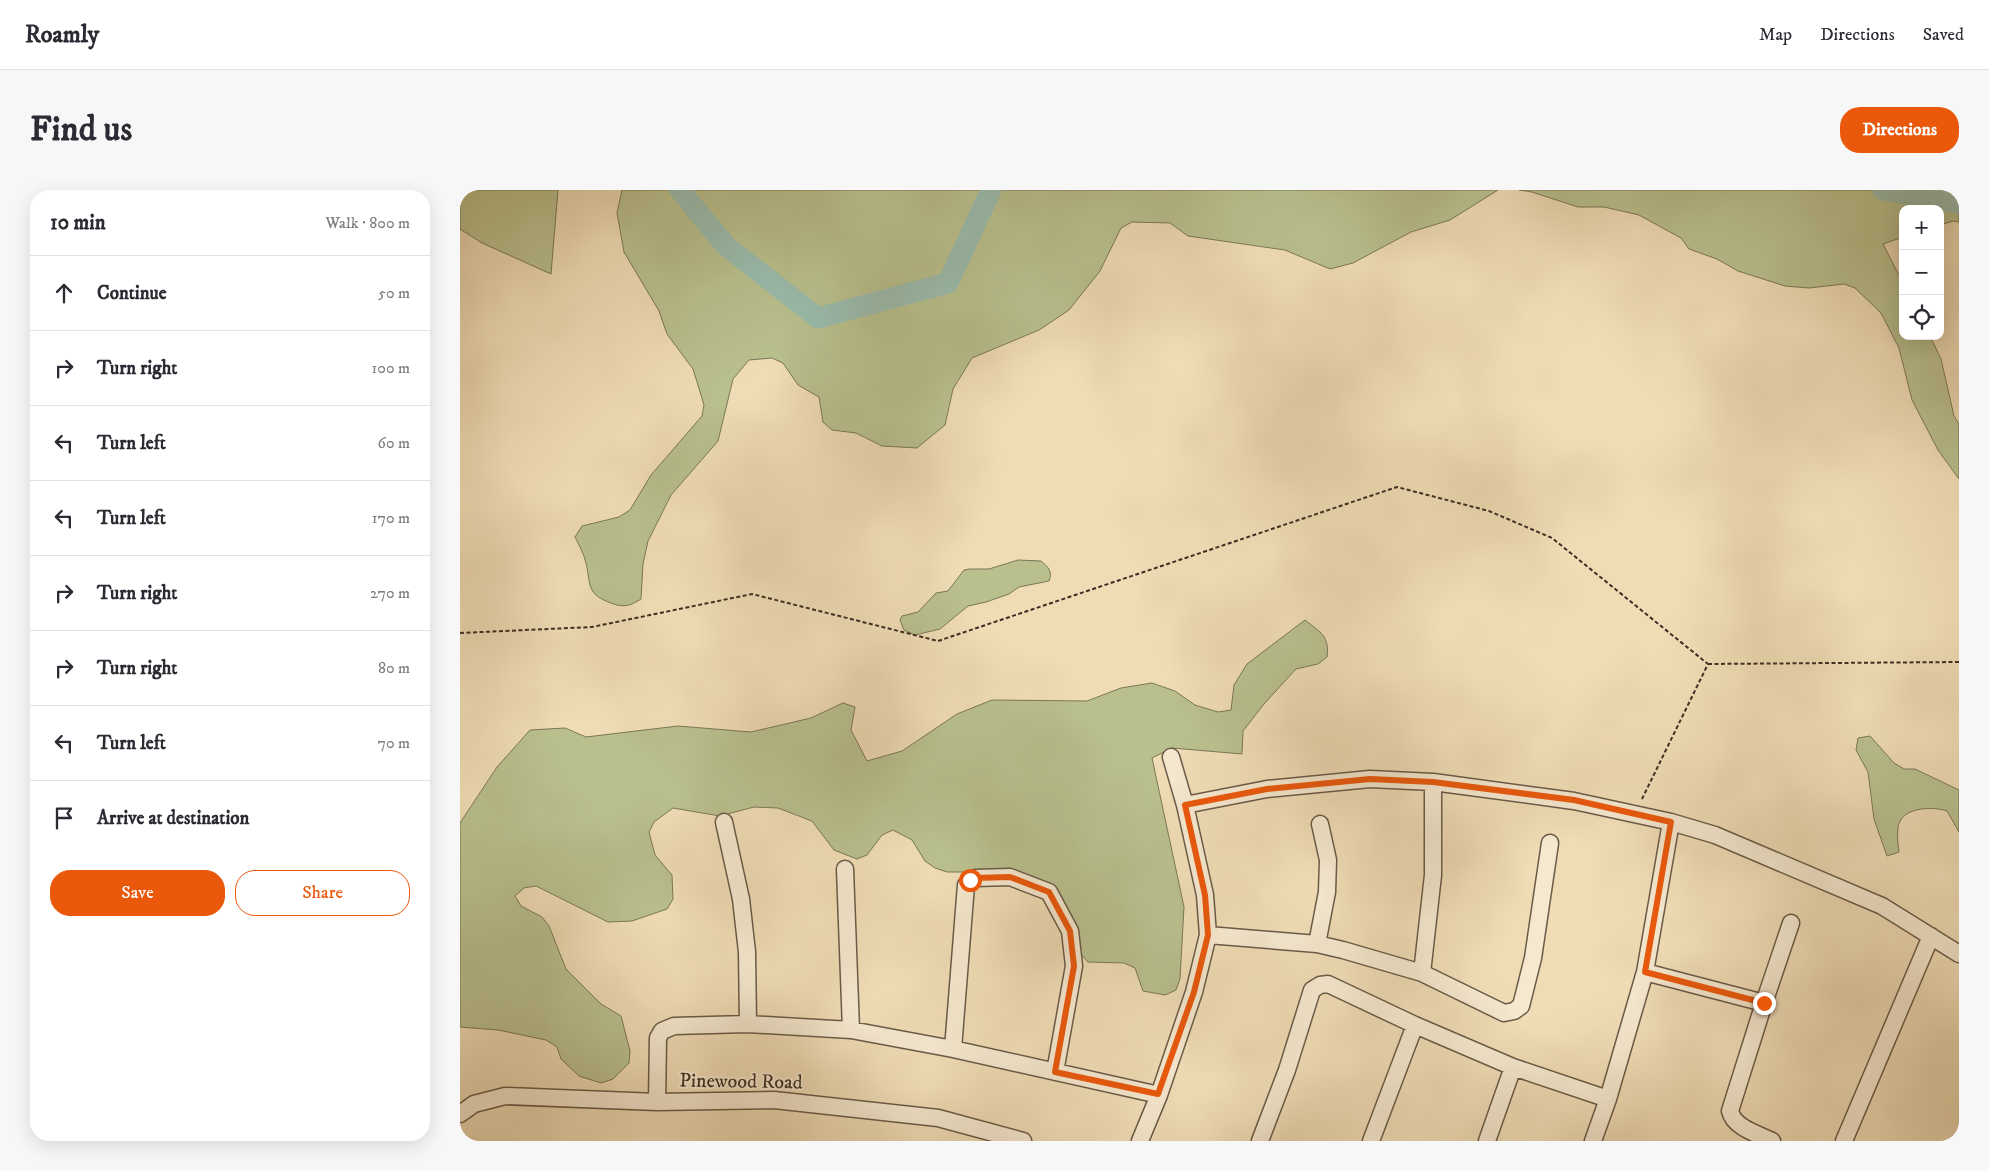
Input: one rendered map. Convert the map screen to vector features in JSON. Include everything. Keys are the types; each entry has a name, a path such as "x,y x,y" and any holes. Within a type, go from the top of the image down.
{"street":[{"path":"1140,1141 1194,992 1208,935 1205,895 1185,805 1171,757"},
{"path":"1185,805 1267,789 1370,779 1433,782 1574,800 1671,822 1715,835 1882,906 1959,954"},
{"path":"1422,973 1433,874 1433,782"},
{"path":"724,822 741,899 747,952 748,1024"},
{"path":"1593,1141 1608,1099 1645,972 1671,822"},
{"path":"1317,944 1327,892 1328,868 1320,824"},
{"path":"1208,935 1317,944 1422,973 1504,1013 1514,1011 1521,1006 1533,958 1550,843"},
{"path":"845,869 851,1030"},
{"path":"953,1050 966,885 975,878 1010,877 1049,892 1070,931 1074,966 1055,1072"},
{"path":"1772,1141 1737,1124 1730,1112 1791,924"},
{"path":"1844,1141 1931,936"},
{"path":"1645,972 1764,1003"},
{"path":"1260,1141 1287,1070 1312,990 1320,985 1328,984 1414,1025 1513,1067 1608,1099"},
{"path":"657,1102 658,1038 662,1031 674,1026 748,1024 851,1030 1158,1094"},
{"path":"1371,1141 1414,1025"},
{"path":"1487,1141 1513,1067"},
{"name":"Pinewood Road","path":"460,1114 474,1104 505,1096 657,1102 774,1100 938,1118 1023,1141"}],"path":[{"path":"460,633 592,626 752,594 938,641 1397,487 1489,512 1552,538 1708,664 1959,662"},
{"path":"1634,814 1708,664"}],"green space":[{"path":"460,190 558,190 551,274 482,243 460,229"},
{"path":"622,190 1498,190 1450,220 1411,232 1353,263 1330,269 1285,250 1188,236 1170,223 1132,222 1121,228 1100,271 1069,310 1039,330 972,358 953,389 945,425 917,448 882,446 856,433 832,430 823,422 819,397 798,385 783,363 772,358 749,360 733,379 718,441 671,495 648,541 643,564 641,599 630,605 623,606 603,600 593,592 584,556 575,537 582,526 619,517 630,510 651,475 702,416 704,405 693,369 667,334 659,311 624,252 617,213"},
{"path":"1519,190 1959,190 1959,222 1953,221 1944,224 1944,205 1899,205 1899,238 1883,244 1899,275 1899,340 1932,340 1941,359 1954,416 1959,424 1959,479 1938,450 1912,400 1899,348 1881,313 1855,288 1844,284 1809,288 1785,286 1738,271 1717,259 1689,249 1681,238 1639,215 1604,207 1578,207 1532,192"},
{"path":"1018,560 1041,561 1048,567 1050,572 1049,581 1019,587 1009,594 968,606 940,629 915,635 904,630 900,620 902,616 918,612 936,593 948,591 964,570 989,569"},
{"path":"1305,620 1323,635 1327,644 1327,657 1318,664 1296,669 1264,704 1243,731 1242,754 1172,748 1152,758 1184,907 1180,979 1176,990 1165,995 1143,991 1135,968 1124,963 1088,962 1074,947 1063,912 1008,872 947,872 935,868 925,861 912,840 893,830 882,835 867,855 857,859 834,850 812,821 778,808 754,807 720,816 673,808 654,822 649,832 655,855 672,875 673,899 667,909 632,921 608,922 536,886 524,888 515,896 521,906 542,917 549,926 566,969 601,1004 621,1016 630,1051 629,1063 613,1079 601,1083 579,1076 561,1059 557,1047 546,1040 498,1030 460,1027 460,823 497,767 530,730 565,728 586,737 678,726 751,732 811,718 843,703 855,707 851,730 867,761 902,751 957,714 992,700 1087,701 1121,688 1152,683 1175,691 1195,705 1218,712 1231,710 1234,685 1247,664"},
{"path":"1870,736 1894,763 1904,769 1915,769 1959,790 1959,832 1947,811 1925,809 1910,812 1900,821 1898,828 1899,852 1887,856 1874,819 1868,772 1856,750 1858,738"}],"waterway":[{"path":"680,190 726,246 818,318 948,283 991,190"},
{"path":"1883,190 1959,203"}],"route":[{"path":"970,880 975,878 1010,877 1049,892 1070,931 1074,966 1055,1072 1158,1094 1194,992 1208,935 1205,895 1185,805 1267,789 1370,779 1433,782 1574,800 1671,822 1645,972 1764,1003"}]}
